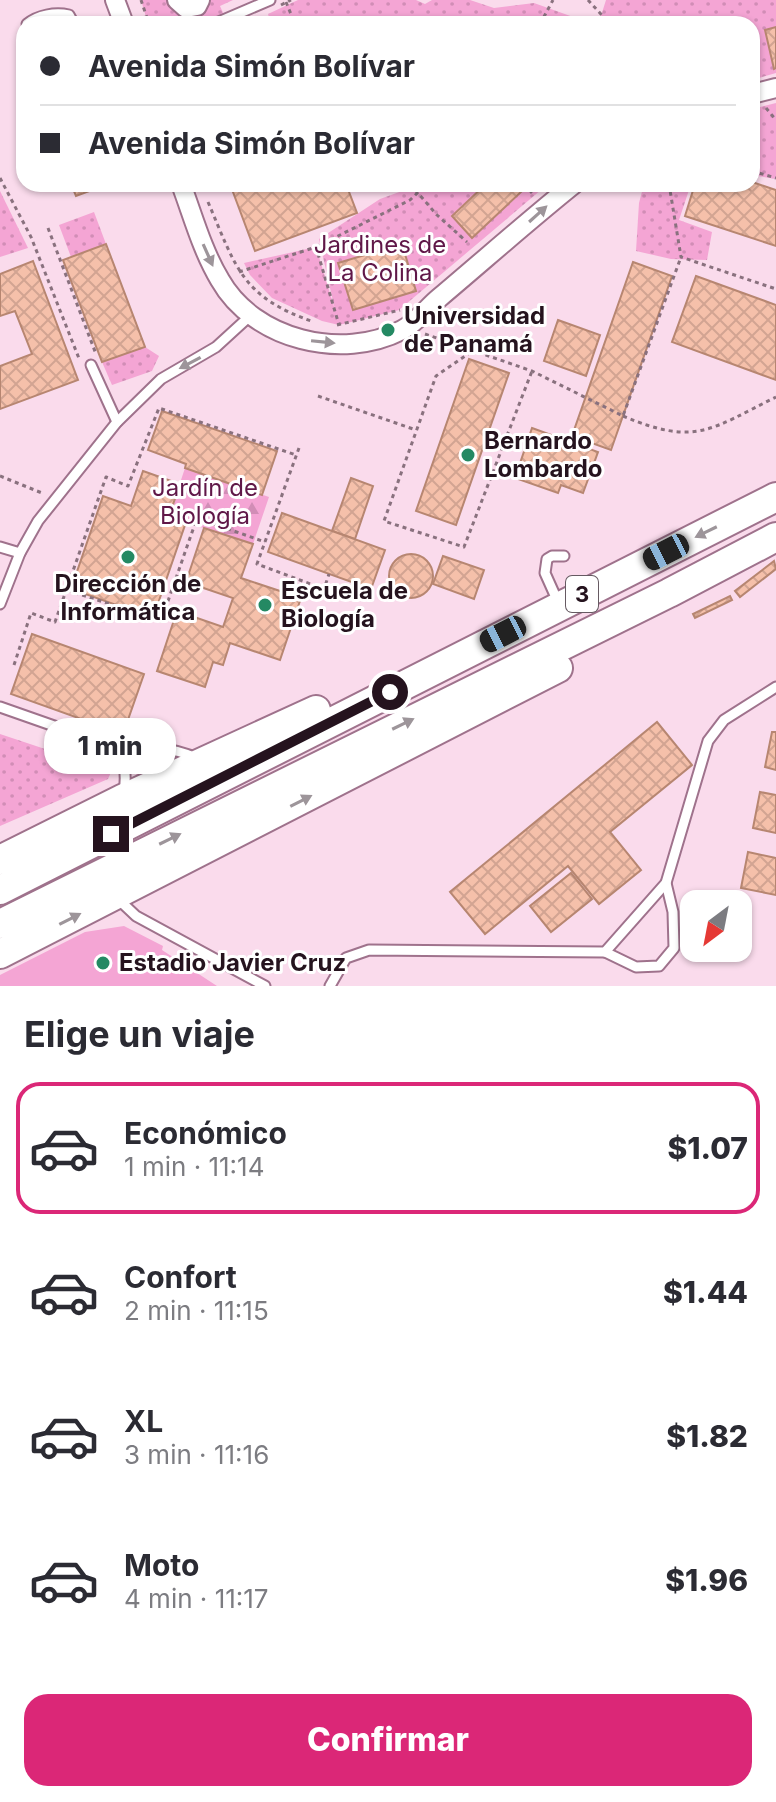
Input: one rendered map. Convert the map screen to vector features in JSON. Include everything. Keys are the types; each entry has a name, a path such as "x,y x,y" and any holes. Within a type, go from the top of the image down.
{"main road":[{"name":"3","path":"0,890 776,497"},
{"name":"3","path":"0,924 776,537"},
{"path":"0,954 653,619 669,593"},
{"path":"0,860 122,799 341,699 390,692"}],"street":[{"path":"177,0 186,8 197,6 200,0"},
{"path":"184,192 206,252 221,282 251,315 291,337 343,344 370,341 406,328 565,192"}],"lane":[{"path":"233,16 270,0"},
{"path":"45,16 59,13 70,16"},
{"path":"0,604 20,553 38,521 117,422 161,379 216,347 251,315"},
{"path":"91,365 117,422"},
{"path":"0,547 20,553"},
{"path":"559,605 545,573 547,559 564,556"},
{"path":"605,952 666,883 708,741 724,720 776,687"},
{"path":"0,707 114,747 186,753 205,762"},
{"path":"114,747 123,759 127,776 122,799"},
{"path":"330,986 346,958 369,950 605,952 636,967 659,966 674,948 673,912 666,883"},
{"path":"116,896 136,916 265,986"}],"path":[{"path":"588,0 603,16"},
{"path":"286,2 292,16"},
{"path":"760,102 776,120"},
{"path":"0,178 31,237 82,368 98,360 48,228"},
{"path":"524,202 534,195 531,192"},
{"path":"623,416 681,257 670,192"},
{"path":"204,193 239,272 257,292 273,303 289,313 322,325"},
{"path":"239,272 316,247 410,200 417,193 467,242"},
{"path":"316,247 339,325"},
{"path":"681,257 776,289"},
{"path":"331,325 399,310 410,301"},
{"path":"406,328 532,371 646,425 699,433 776,397"},
{"path":"471,352 436,376 384,521 464,547 532,371"},
{"path":"318,396 416,430"},
{"path":"14,665 31,613 55,622 106,477 128,486 159,408 296,455"},
{"path":"299,448 257,564 324,589 329,574"},
{"path":"0,476 57,499"},
{"path":"67,590 161,621 197,518 265,542"}],"green space":[{"path":"141,0 233,0 220,6 224,16 146,16"},
{"path":"298,0 416,0 425,4 432,0 470,0 494,8 534,3 570,16 269,16"},
{"path":"606,0 776,0 776,73 760,78 760,16 601,16"},
{"path":"776,103 776,179 760,176 760,107"},
{"path":"0,191 28,248 0,257"},
{"name":"Jardines de La Colina","path":"399,192 539,192 399,310 339,325 322,321 272,298 250,275 244,263 316,247 335,310 319,239 380,199"},
{"path":"642,192 688,192 679,220 712,232 707,260 671,259 636,251"},
{"path":"94,212 106,244 71,257 59,225"},
{"path":"145,347 159,356 152,371 112,385 102,362"},
{"name":"Jardín de Biología","path":"185,468 269,497 253,544 168,519"},
{"path":"0,734 51,751 59,738 111,758 112,770 108,779 0,826"},
{"path":"130,751 188,757 137,777"},
{"name":"Estadio Javier Cruz","path":"124,926 163,946 162,950 217,986 0,986 0,975 85,932"}],"building":[{"path":"776,27 776,68 774,69 765,30"},
{"path":"760,185 776,190 776,246 685,216 692,192 760,192"},
{"path":"233,192 349,192 357,213 255,251"},
{"path":"478,192 521,192 472,238 452,216"},
{"path":"106,244 145,347 102,362 63,260"},
{"path":"402,244 416,291 353,310 338,263"},
{"path":"33,261 78,380 0,409 0,366 32,354 15,311 0,316 0,274"},
{"path":"633,262 672,276 611,450 572,436"},
{"path":"696,276 776,305 776,380 672,342"},
{"path":"558,320 600,335 586,376 544,361"},
{"path":"469,359 509,373 456,525 416,511"},
{"path":"162,411 277,451 262,495 185,468 186,464 148,450"},
{"path":"532,428 598,452 583,493 561,485 558,493 515,478"},
{"name":"Dirección de Informática","path":"143,471 180,484 168,519 185,525 153,618 71,589 103,496 131,506"},
{"path":"351,478 373,486 355,539 332,531"},
{"path":"282,513 385,550 371,589 268,552"},
{"name":"Escuela de Biología","path":"204,528 253,544 241,578 301,598 280,660 230,643 223,665 213,662 205,687 157,671 177,611 223,627 233,598 186,582"},
{"path":"411,554 427,560 433,576 427,592 411,598 395,592 389,576 395,560"},
{"path":"443,556 484,570 474,599 433,584"},
{"path":"774,561 776,569 740,597 735,591"},
{"path":"730,596 732,600 695,618 693,614"},
{"path":"32,634 144,674 123,734 11,694"},
{"path":"657,722 692,765 610,832 641,870 599,904 568,866 485,934 450,892"},
{"path":"772,732 776,732 776,770 765,767"},
{"path":"760,792 776,795 776,833 753,828"},
{"path":"748,852 776,858 776,895 741,888"},
{"path":"571,873 592,899 551,932 530,906"}],"place":[{"name":"Universidad de Panamá","path":"388,330"},
{"name":"Bernardo Lombardo","path":"468,455"},
{"name":"Dirección de Informática","path":"128,557"},
{"name":"Escuela de Biología","path":"265,605"},
{"name":"Estadio Javier Cruz","path":"103,963"}],"route":[{"path":"111,834 390,692"}]}
